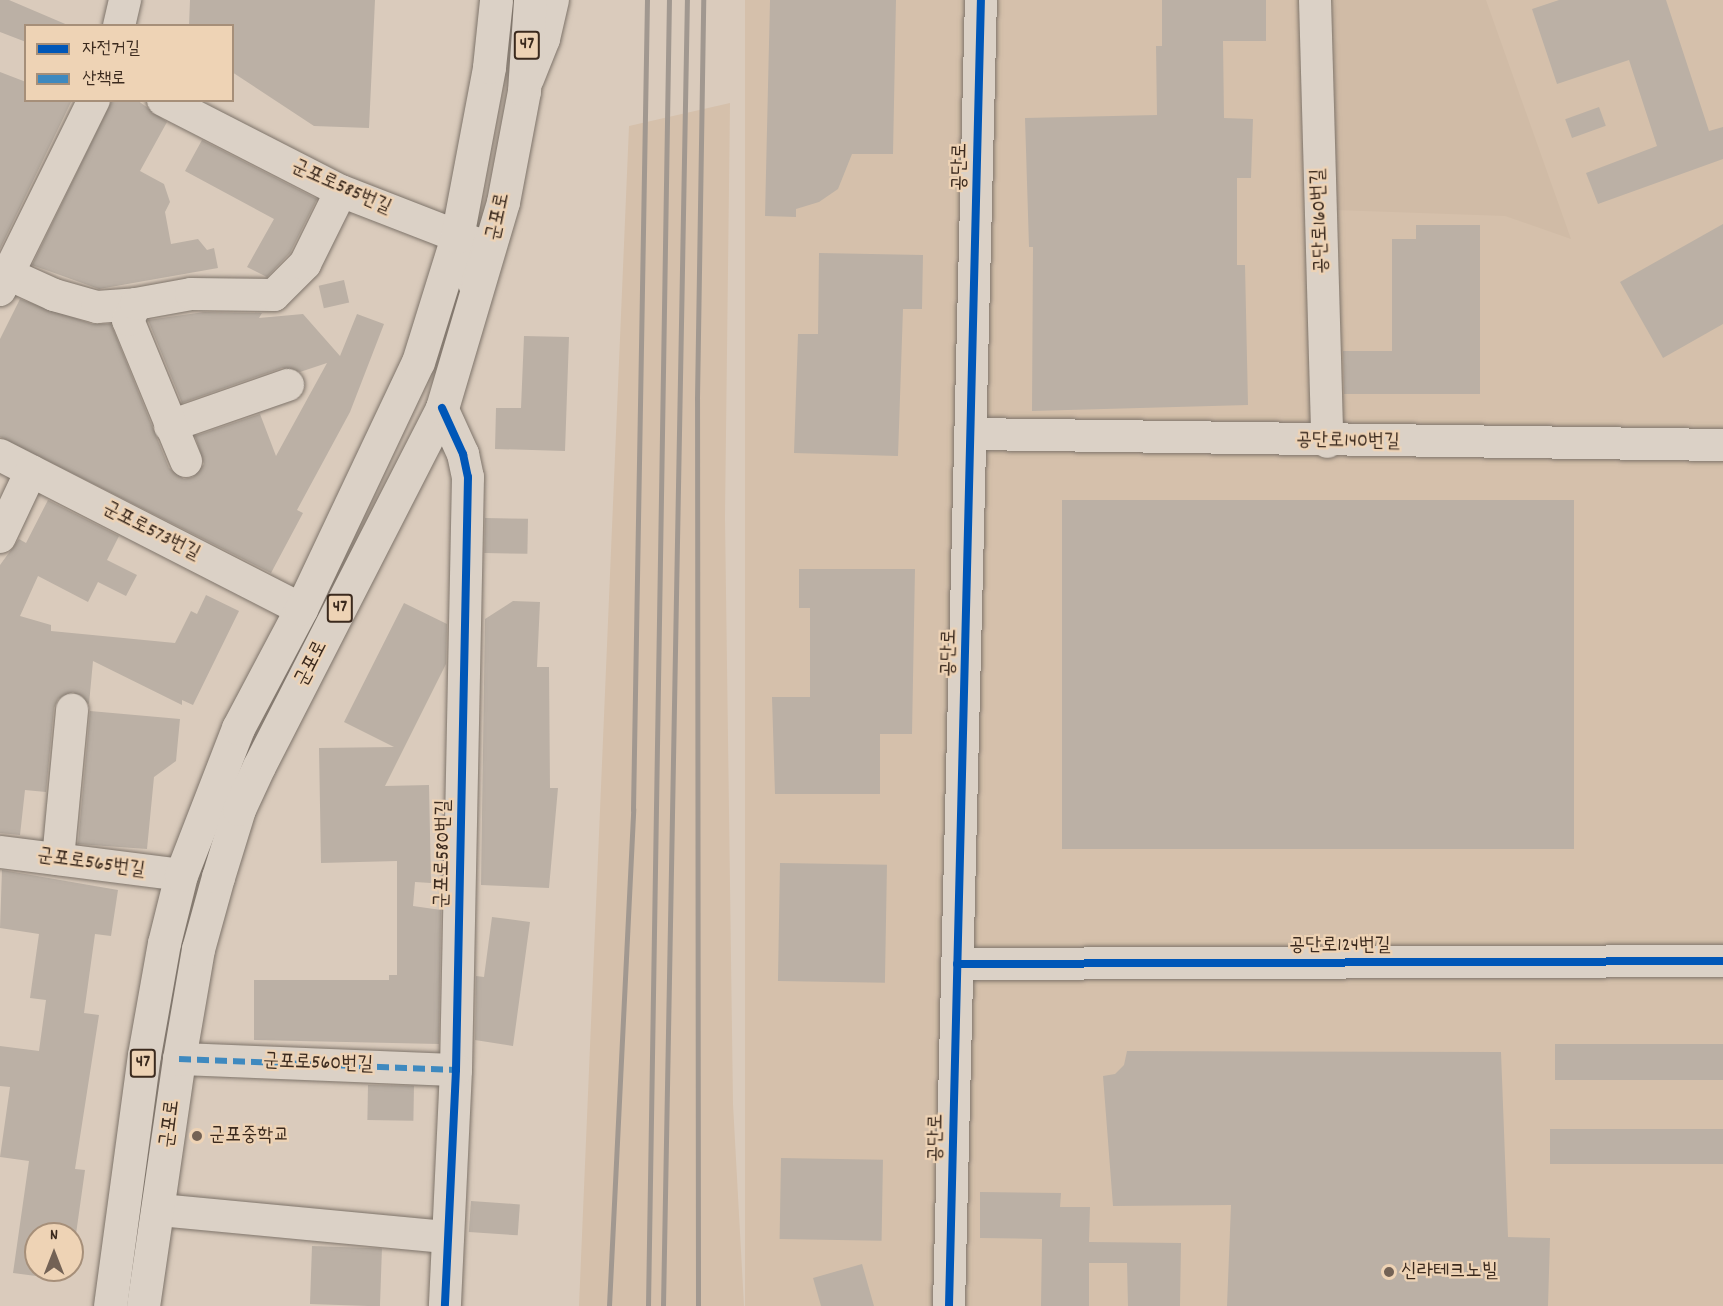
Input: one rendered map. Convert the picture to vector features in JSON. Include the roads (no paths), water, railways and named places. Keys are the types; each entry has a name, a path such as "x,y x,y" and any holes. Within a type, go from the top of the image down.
{"main road":[{"name":"군포로","path":"110,1306 144,1055 164,943 182,875 238,729 301,609 418,362 457,237 489,67 496,0"},
{"name":"군포로","path":"143,1306 160,1210 179,1059 198,949 239,809 442,408 478,294 503,202 524,91 530,0"},
{"path":"238,729 236,753 218,808 227,815 239,809"}],"street":[{"path":"119,24 125,0"},
{"path":"524,91 544,39 553,0"},
{"name":"공단로","path":"949,1306 981,0"},
{"name":"공단로160번길","path":"1315,0 1327,442"},
{"path":"93,102 4,282 97,307 136,304 191,294 274,295 305,264 341,191"},
{"name":"군포로585번길","path":"167,102 341,191 478,246 473,280 478,294"},
{"path":"136,304 128,320 186,461"},
{"path":"170,426 288,385"},
{"name":"군포로580번길","path":"442,408 464,454 468,477 456,1070 445,1306"},
{"name":"공단로140번길","path":"972,434 1327,442 1723,445"},
{"name":"군포로573번길","path":"0,455 301,609"},
{"path":"0,537 31,471"},
{"path":"58,859 72,710"},
{"name":"군포로565번길","path":"0,852 182,875"},
{"name":"공단로124번길","path":"957,964 1723,961"},
{"name":"군포로560번길","path":"179,1059 456,1070"},
{"path":"160,1210 448,1237"}],"railway":[{"path":"609,1306 633,810 647,0"},
{"path":"648,1306 669,0"},
{"path":"663,1306 687,0"},
{"path":"698,1306 697,399 703,0"}],"place":[{"name":"군포중학교","path":"197,1136"},
{"name":"신라테크노빌","path":"1389,1272"}]}
